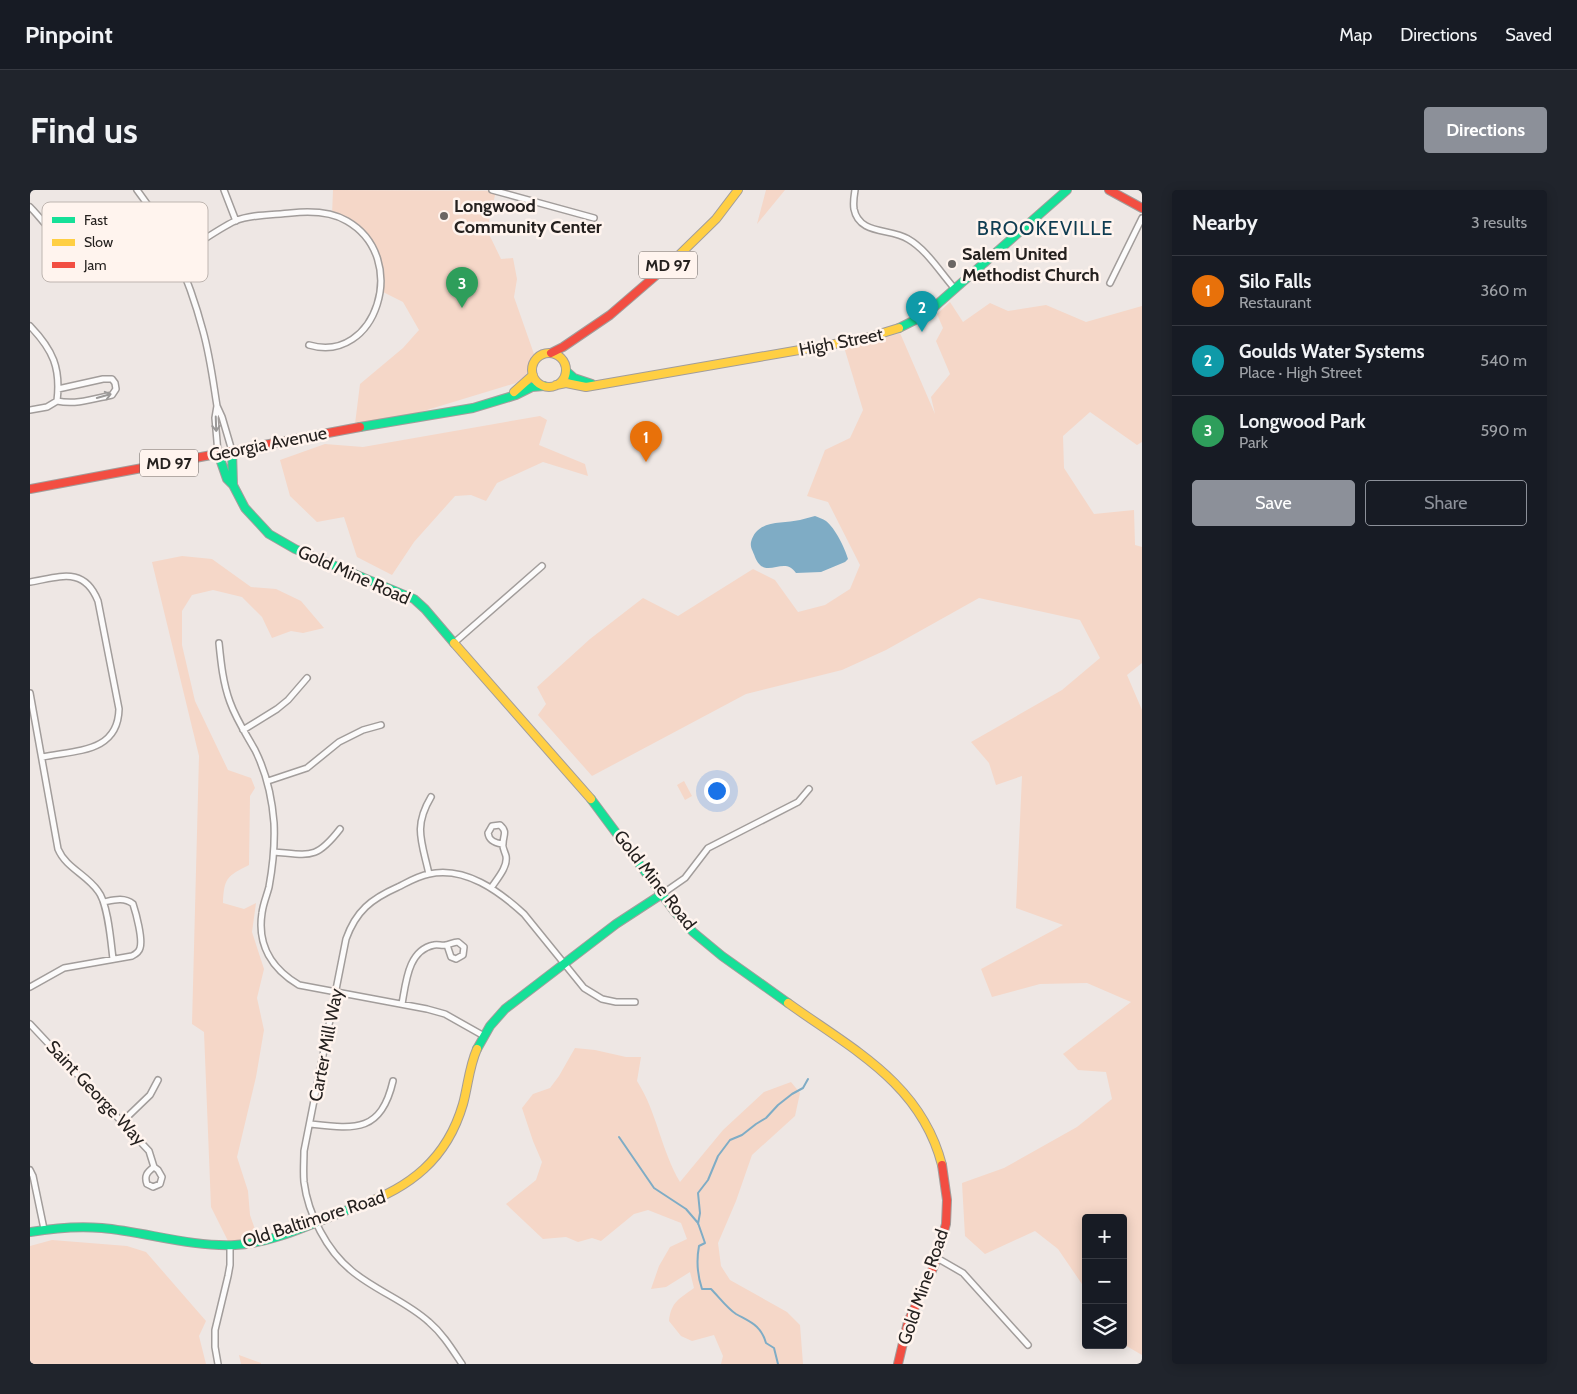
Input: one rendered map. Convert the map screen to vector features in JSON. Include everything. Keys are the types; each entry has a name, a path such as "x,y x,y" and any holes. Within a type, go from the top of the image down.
{"street":[{"name":"Gold Mine Road","path":"137,190 145,202"},
{"path":"224,190 236,221"},
{"path":"492,190 594,218"},
{"name":"MD 97","path":"533,375 532,366 537,357 560,349 631,298 713,222 738,190"},
{"path":"855,190 854,204 857,219 863,225 907,238 924,252 954,290"},
{"name":"High Street","path":"556,385 566,384 586,387 881,336 912,323 926,313 1067,190"},
{"path":"1109,190 1142,208"},
{"path":"30,208 42,222"},
{"path":"208,237 236,221 252,216 314,212 346,220 363,233 373,246 380,264 382,283 380,298 375,312 365,328 349,341 337,346 309,345"},
{"path":"1110,283 1142,218"},
{"name":"Gold Mine Road","path":"187,282 204,333 217,406 232,451 233,485"},
{"path":"30,326 45,341 53,357 58,389 57,401"},
{"name":"MD 97","path":"564,361 570,350 584,338 589,330"},
{"path":"551,352 564,361 566,371 563,379 556,385"},
{"name":"High Street","path":"566,371 574,378 596,385"},
{"path":"533,375 544,386"},
{"name":"Georgia Avenue","path":"505,398 533,375"},
{"path":"30,410 47,407 57,401 79,402 112,395 116,389 116,383 112,379 103,379 58,389"},
{"name":"MD 97","path":"544,386 556,385"},
{"name":"Georgia Avenue","path":"30,489 218,453 473,408 532,387 544,386"},
{"name":"Gold Mine Road","path":"217,406 215,418 218,453 227,479 233,485 248,512 259,525 276,538 300,551 406,595 426,609 598,807 684,923 711,948 883,1070 908,1094 930,1130 938,1150 944,1170 946,1213 943,1238 937,1258 908,1323 898,1364"},
{"path":"455,642 542,566"},
{"path":"30,582 61,576 74,576 84,580 93,589 98,601 119,709 119,720 116,728 112,736 103,743 94,747 42,757"},
{"path":"219,643 224,686 230,703 255,750 268,781 274,819 274,852 269,886 262,913 262,930 271,962 286,977 300,985 445,1014 484,1036"},
{"path":"243,730 277,709 288,700 307,678"},
{"path":"30,692 58,849 61,857 100,892 104,902 113,960"},
{"path":"268,781 307,768 339,742 363,730 381,725"},
{"path":"662,894 686,878 708,848 798,802 809,789"},
{"path":"429,874 419,828 424,808 432,797"},
{"path":"274,852 314,853 324,848 340,829"},
{"path":"491,888 504,869 507,858 502,844"},
{"name":"Carter Mill Way","path":"462,1364 442,1335 430,1322 415,1310 353,1272 330,1247 315,1221 304,1182 304,1151 346,939 351,925 359,913 380,895 429,874 445,872 461,874 474,878 491,888 524,914 584,988 602,999 616,1002 634,1002"},
{"name":"Old Baltimore Road","path":"30,1232 73,1227 107,1228 207,1244 230,1245 259,1241 376,1201 397,1191 415,1178 446,1144 457,1122 463,1103 473,1058 489,1027 505,1009 616,924 662,894"},
{"path":"30,987 64,968 132,956 140,949 141,942 133,904 128,900 104,902"},
{"path":"402,1004 408,970 416,957 424,948 435,945 447,945"},
{"name":"Saint George Way","path":"30,1024 149,1151 154,1167"},
{"path":"123,1122 150,1095 158,1080"},
{"path":"310,1124 348,1127 371,1121 385,1107 390,1096 393,1080"},
{"path":"30,1170 33,1176 44,1229"},
{"path":"218,1364 215,1330 230,1265 230,1245"},
{"path":"937,1258 963,1273 1028,1345"}],"shaded area":[{"path":"333,190 496,191 487,230 501,259 513,258 517,279 514,297 534,354 526,375 516,383 417,413 355,424 360,384 403,348 419,330 403,302 381,291 380,264 363,233 332,215"},
{"path":"766,190 785,190 757,224"},
{"path":"950,302 963,322 990,303 1008,311 1046,305 1086,322 1142,306 1142,442 1137,445 1090,412 1063,436 1064,468 1094,514 1134,510 1135,545 1142,547 1142,663 1127,675 1142,710 1142,1355 1127,1346 1127,1214 1082,1214 1082,1284 1058,1249 1035,1231 985,1254 965,1236 962,1183 1004,1168 1077,1127 1112,1099 1106,1072 1078,1070 1063,1054 1131,1002 1087,983 1040,984 992,997 981,969 1063,925 1016,908 1022,776 996,785 989,763 971,742 1062,690 1100,658 1080,620 979,598 886,650 842,670 746,694 592,776 538,715 546,704 537,687 590,639 643,598 678,616 753,569 775,580 798,612 825,605 850,589 860,565 828,502 807,496 825,450 850,438 863,410 844,347 872,342 900,333 935,414 931,397 950,374 936,341 943,328 937,314"},
{"path":"540,416 547,420 539,445 585,464 588,476 543,462 497,483 486,501 471,495 455,496 414,542 392,575 357,557 344,517 317,522 290,496 280,460 325,444 363,447"},
{"path":"182,556 212,559 251,587 276,589 301,601 324,628 303,633 291,631 272,638 262,617 242,597 213,590 192,595 182,611 182,645 195,701 228,770 251,778 255,788 250,796 249,865 231,875 228,879 224,888 223,903 244,909 256,903 252,932 264,969 257,998 264,1030 256,1077 237,1157 248,1191 250,1215 259,1241 230,1245 211,1207 204,1032 192,1024 199,756 152,562"},
{"path":"684,781 692,796 685,800 677,785"},
{"path":"575,1048 595,1050 626,1057 641,1057 637,1081 644,1093 668,1157 680,1182 723,1130 764,1092 791,1082 800,1093 795,1116 752,1155 736,1201 718,1243 721,1266 730,1280 787,1312 800,1325 803,1364 721,1364 723,1356 714,1335 692,1341 681,1336 669,1321 674,1305 694,1288 690,1272 666,1287 651,1289 659,1266 670,1247 687,1239 681,1223 648,1210 634,1214 601,1241 592,1238 578,1242 566,1237 543,1239 506,1204 536,1180 542,1162 522,1108 533,1094 550,1088"},
{"path":"52,1240 127,1246 146,1252 206,1321 199,1336 206,1364 30,1364 30,1246"},
{"path":"239,1355 261,1363 261,1364 241,1364"}],"water":[{"path":"815,516 826,521 836,533 848,559 845,562 821,572 796,573 786,566 769,568 759,564 751,548 751,542 759,529 771,524"}],"waterway":[{"path":"698,1224 700,1213 698,1193 708,1180 718,1156 730,1140 742,1135 766,1118 778,1105 803,1088 808,1079"},
{"path":"619,1137 654,1188 686,1209 698,1223 705,1243 699,1246 697,1263 702,1289 711,1289 733,1312 758,1328 766,1343 774,1348 778,1364"}],"traffic: fast":[{"path":"899,328 933,308 1067,190"},
{"path":"566,371 574,378 592,384"},
{"path":"360,427 473,408 516,395 532,387 544,386"},
{"path":"232,451 233,485"},
{"path":"218,453 227,479 233,485 245,508 269,534 295,549 414,599 454,643"},
{"path":"591,799 675,912 693,932 722,956 788,1003"},
{"path":"477,1049 490,1026 505,1009 616,924 662,894"},
{"path":"30,1232 48,1229 102,1228 185,1242 235,1245 266,1240 282,1235 358,1206"}],"traffic: slow":[{"path":"675,259 716,219 738,190"},
{"path":"556,385 566,383 586,387 863,339 899,328"},
{"path":"549,353 556,354 561,358 565,363 566,370 565,377 561,382 556,386 549,387 542,386 537,382 533,377 532,370 533,363 537,358 542,354 549,353"},
{"path":"514,392 533,375"},
{"path":"454,643 591,799"},
{"path":"788,1003 859,1053 901,1090 918,1112 932,1136 942,1165"},
{"path":"358,1206 377,1199 410,1180 436,1156 447,1141 456,1123 463,1104 470,1070 477,1049"}],"traffic: jam":[{"path":"1109,190 1142,208"},
{"path":"551,353 610,315 675,259"},
{"path":"30,489 360,427"},
{"path":"898,1364 908,1322 934,1266 946,1224 947,1200 942,1165"}],"place":[{"name":"Longwood Community Center","path":"444,216"},
{"name":"Salem United Methodist Church","path":"952,264"},
{"name":"Longwood Park","path":"462,308"},
{"name":"Goulds Water Systems","path":"922,332"},
{"name":"Silo Falls","path":"646,462"}],"district":[{"name":"BROOKEVILLE","path":"1045,228"}]}
